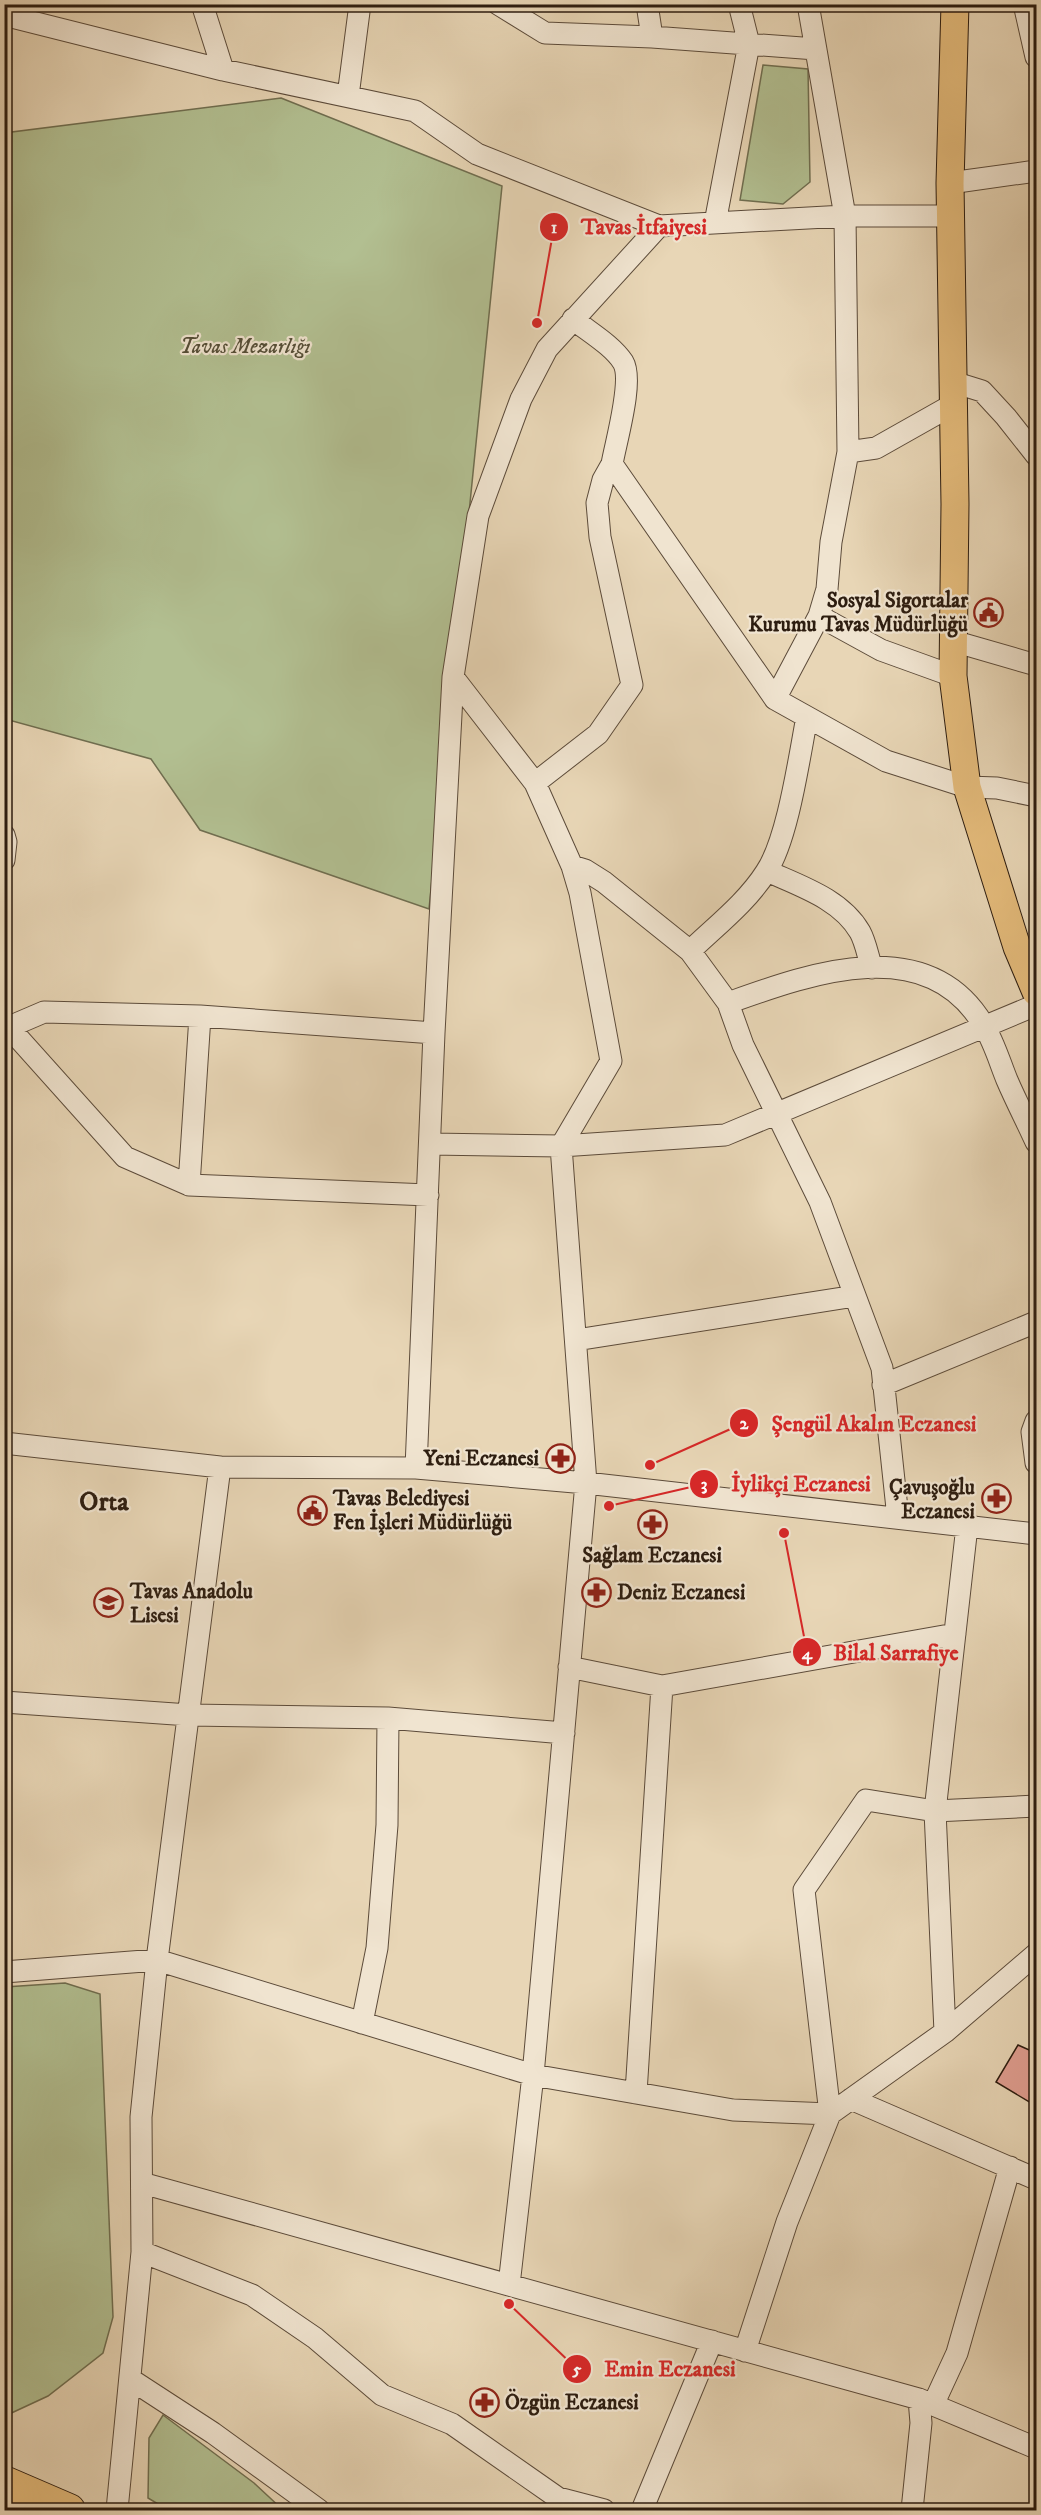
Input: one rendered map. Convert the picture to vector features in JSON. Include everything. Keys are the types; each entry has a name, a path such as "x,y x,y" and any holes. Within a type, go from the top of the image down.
{"highway":[{"path":"4,2482 69,2511"}],"main road":[{"path":"955,4 950,183 955,504 953,676 967,788 1017,947 1036,992"}],"street":[{"path":"202,4 223,70"},
{"path":"348,96 360,4"},
{"path":"498,4 545,33 652,37 816,49"},
{"path":"647,4 652,37"},
{"path":"715,223 749,44 739,4"},
{"path":"775,699 819,616 827,589 831,542 848,452 845,216 808,4"},
{"path":"1024,4 1036,57"},
{"path":"4,15 223,70 415,111 477,154 659,226 845,216 951,216"},
{"path":"950,183 1036,171"},
{"path":"417,1468 434,1033 453,677 478,516 521,399 547,349 659,226"},
{"path":"535,783 598,734 632,685 600,537 597,503 603,480 612,464 624,406 627,377 624,364 615,352 573,320"},
{"path":"848,452 876,448 954,393 982,391 1036,455"},
{"path":"612,464 775,699 886,761 967,788 997,788 1036,796"},
{"path":"819,616 881,650 953,676"},
{"path":"953,641 1036,665"},
{"path":"453,677 535,783 572,866 580,893 611,1061 561,1146 586,1483 533,2075 509,2285"},
{"path":"690,951 747,896 767,871 779,843 807,717"},
{"path":"4,835 6,842 4,860"},
{"path":"572,866 585,870 604,882 690,951 728,1003 743,1045 820,1202 882,1368 898,1518"},
{"path":"767,871 814,893 841,910 861,934 872,968"},
{"path":"728,1003 806,976 835,970 891,968 930,975 955,992 985,1027 1036,1142"},
{"path":"431,1144 561,1146 724,1135 1036,1005"},
{"path":"428,1195 189,1185 125,1157 6,1026 44,1012 200,1016 434,1033"},
{"path":"189,1185 200,1016"},
{"path":"576,1340 855,1296"},
{"path":"884,1385 1036,1322"},
{"path":"1036,1421 1032,1432 1036,1463"},
{"path":"4,1443 220,1467 417,1468 586,1483 1036,1534"},
{"path":"117,2511 142,2252 141,2117 157,1960 220,1467"},
{"path":"945,2032 935,1810 967,1526"},
{"path":"570,1667 662,1686 955,1634"},
{"path":"636,2094 662,1686"},
{"path":"4,1702 189,1714 388,1718 564,1732"},
{"path":"362,2023 377,1948 379,1926 387,1825 388,1718"},
{"path":"746,2350 788,2222 830,2114 804,1890 866,1800 935,1810 1036,1806"},
{"path":"4,1972 157,1960 533,2075 733,2110 830,2114 945,2032 1036,1954"},
{"path":"851,2098 1036,2179"},
{"path":"912,2511 921,2423 926,2402 957,2353 1010,2167"},
{"path":"142,2183 926,2402 1036,2448"},
{"path":"142,2252 252,2295 315,2338 382,2395 452,2424 557,2504 604,2511"},
{"path":"642,2511 712,2342"},
{"path":"130,2379 213,2433 319,2511"}],"green space":[{"path":"763,65 808,69 810,182 783,204 740,200"},
{"name":"Tavas Mezarlığı","path":"281,98 502,186 429,909 200,830 151,759 5,719 4,133"},
{"path":"65,1983 100,1994 113,2317 103,2353 48,2396 5,2416 5,1987"},
{"path":"163,2415 254,2483 283,2510 168,2510 148,2498 149,2438"}],"building":[{"path":"1018,2045 1036,2053 1036,2106 996,2082"}],"place":[{"name":"Tavas İtfaiyesi","path":"537,323"},
{"name":"Sosyal Sigortalar Kurumu Tavas Müdürlüğü","path":"989,612"},
{"name":"Yeni Eczanesi","path":"560,1458"},
{"name":"Şengül Akalın Eczanesi","path":"650,1465"},
{"name":"Çavuşoğlu Eczanesi","path":"996,1499"},
{"name":"İylikçi Eczanesi","path":"609,1506"},
{"name":"Tavas Belediyesi Fen İşleri Müdürlüğü","path":"312,1510"},
{"name":"Sağlam Eczanesi","path":"652,1524"},
{"name":"Bilal Sarrafiye","path":"784,1533"},
{"name":"Deniz Eczanesi","path":"596,1592"},
{"name":"Tavas Anadolu Lisesi","path":"109,1603"},
{"name":"Emin Eczanesi","path":"509,2304"},
{"name":"Özgün Eczanesi","path":"484,2402"}],"district":[{"name":"Orta","path":"104,1501"}]}
